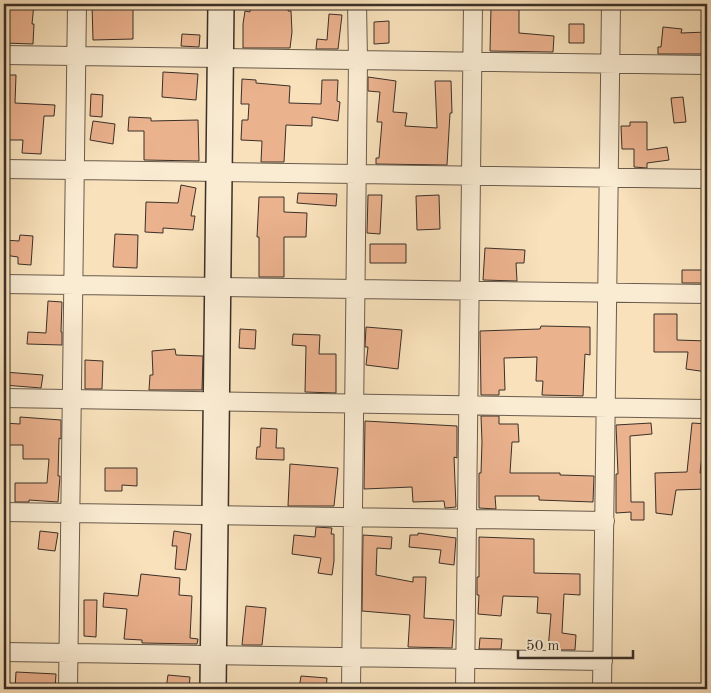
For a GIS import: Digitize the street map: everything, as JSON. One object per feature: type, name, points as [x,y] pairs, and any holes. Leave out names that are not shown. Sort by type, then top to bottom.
[{"type":"main road","points":[[213,689],[221,4]]},
{"type":"street","points":[[68,689],[77,4]]},
{"type":"street","points":[[351,689],[357,4]]},
{"type":"street","points":[[465,689],[473,4]]},
{"type":"street","points":[[602,689],[611,4]]},
{"type":"street","points":[[4,55],[707,65]]},
{"type":"street","points":[[4,169],[707,179]]},
{"type":"street","points":[[4,284],[707,294]]},
{"type":"street","points":[[4,398],[707,408]]},
{"type":"street","points":[[4,512],[604,520]]},
{"type":"street","points":[[4,652],[603,661]]},
{"type":"building","points":[[4,4],[34,4],[33,44],[4,43]]},
{"type":"building","points":[[92,4],[133,4],[133,39],[93,40]]},
{"type":"building","points":[[250,4],[289,4],[288,11],[291,11],[292,32],[290,48],[243,48],[245,11],[250,12]]},
{"type":"building","points":[[491,6],[519,6],[519,33],[554,36],[553,52],[490,51]]},
{"type":"building","points":[[329,14],[342,15],[338,49],[316,49],[317,39],[327,40]]},
{"type":"building","points":[[389,21],[389,43],[374,44],[374,22]]},
{"type":"building","points":[[569,24],[584,24],[584,43],[569,43]]},
{"type":"building","points":[[663,27],[682,29],[681,33],[707,32],[707,54],[658,54],[658,47],[661,47]]},
{"type":"building","points":[[182,34],[200,35],[199,47],[181,46]]},
{"type":"building","points":[[163,72],[198,74],[196,100],[162,97]]},
{"type":"building","points":[[4,75],[16,75],[15,103],[55,105],[54,116],[44,116],[41,154],[22,153],[23,140],[4,140]]},
{"type":"building","points":[[368,77],[396,81],[393,112],[407,113],[405,126],[437,128],[435,81],[451,81],[452,113],[450,113],[447,165],[376,164],[376,158],[379,158],[382,122],[377,122],[380,92],[368,91]]},
{"type":"building","points":[[242,79],[256,80],[256,83],[290,86],[289,103],[321,104],[322,80],[338,80],[337,101],[340,102],[338,121],[312,117],[312,126],[286,125],[284,162],[261,162],[262,141],[241,140],[242,120],[248,120],[249,104],[241,104]]},
{"type":"building","points":[[91,94],[103,95],[102,117],[90,116]]},
{"type":"building","points":[[683,97],[686,122],[674,123],[671,98]]},
{"type":"building","points":[[129,117],[151,118],[151,121],[198,120],[199,161],[144,160],[144,131],[128,131]]},
{"type":"building","points":[[93,121],[115,124],[113,144],[90,140]]},
{"type":"building","points":[[630,122],[647,122],[647,150],[667,147],[669,160],[647,163],[647,168],[634,167],[634,149],[622,149],[621,126],[630,126]]},
{"type":"building","points":[[181,185],[196,188],[191,216],[195,216],[193,230],[163,228],[163,233],[145,232],[146,202],[178,203]]},
{"type":"building","points":[[298,193],[337,194],[336,206],[297,203]]},
{"type":"building","points":[[368,195],[382,195],[380,234],[367,233]]},
{"type":"building","points":[[439,195],[440,229],[417,230],[416,196]]},
{"type":"building","points":[[259,197],[284,197],[284,212],[307,213],[306,237],[284,237],[284,277],[259,277],[259,237],[257,237]]},
{"type":"building","points":[[115,234],[138,235],[137,268],[113,267]]},
{"type":"building","points":[[20,235],[33,236],[31,265],[18,264],[18,257],[4,255],[4,240],[19,241]]},
{"type":"building","points":[[370,244],[406,244],[406,263],[370,263]]},
{"type":"building","points":[[485,248],[525,250],[524,263],[516,263],[517,281],[483,280]]},
{"type":"building","points":[[682,270],[704,270],[704,283],[682,283]]},
{"type":"building","points":[[48,301],[62,302],[62,345],[27,344],[28,332],[46,333]]},
{"type":"building","points":[[654,314],[677,314],[677,340],[707,341],[707,372],[686,369],[688,352],[654,352]]},
{"type":"building","points":[[541,326],[590,327],[590,355],[585,354],[583,396],[542,395],[543,381],[536,381],[537,357],[504,358],[505,390],[499,390],[499,395],[481,395],[480,331],[540,329]]},
{"type":"building","points":[[366,327],[402,330],[398,369],[366,365],[368,347],[365,347]]},
{"type":"building","points":[[240,329],[256,330],[255,349],[239,348]]},
{"type":"building","points":[[293,334],[320,335],[319,354],[336,354],[336,393],[305,392],[306,346],[292,345]]},
{"type":"building","points":[[175,349],[176,355],[203,356],[202,390],[149,390],[150,375],[153,375],[152,351]]},
{"type":"building","points":[[85,360],[103,361],[102,389],[85,389]]},
{"type":"building","points":[[4,372],[43,375],[41,388],[4,385]]},
{"type":"building","points":[[481,416],[499,416],[499,424],[518,424],[519,442],[512,442],[510,473],[560,473],[560,475],[594,476],[593,502],[539,500],[539,496],[495,496],[496,509],[479,508],[479,473],[481,473],[482,442]]},
{"type":"building","points":[[20,417],[61,420],[58,502],[29,500],[29,502],[15,502],[15,483],[47,483],[49,459],[23,459],[23,445],[4,445],[4,423],[20,424]]},
{"type":"building","points":[[365,421],[457,426],[457,458],[454,457],[456,507],[445,508],[444,501],[413,502],[412,487],[364,489]]},
{"type":"building","points":[[651,423],[652,434],[630,436],[631,502],[644,502],[644,520],[631,520],[631,512],[616,513],[616,474],[618,474],[616,425]]},
{"type":"building","points":[[692,423],[707,424],[707,439],[704,439],[700,473],[707,473],[707,489],[676,490],[672,515],[656,513],[655,473],[687,472]]},
{"type":"building","points":[[261,428],[277,429],[276,448],[284,448],[284,460],[256,459],[257,447],[260,447]]},
{"type":"building","points":[[290,464],[338,468],[334,506],[288,506]]},
{"type":"building","points":[[105,468],[137,468],[137,486],[122,485],[122,491],[105,491]]},
{"type":"building","points":[[316,527],[332,528],[331,534],[334,534],[332,575],[318,573],[321,558],[292,554],[294,535],[315,537]]},
{"type":"building","points":[[40,531],[58,533],[55,551],[38,549]]},
{"type":"building","points":[[174,531],[191,534],[186,570],[175,569],[177,546],[172,546]]},
{"type":"building","points":[[418,533],[456,538],[454,565],[439,563],[441,550],[409,547],[410,535],[418,535]]},
{"type":"building","points":[[363,535],[392,537],[391,549],[377,548],[376,575],[413,582],[413,577],[426,577],[424,618],[454,620],[452,648],[408,647],[410,615],[362,611]]},
{"type":"building","points":[[479,537],[534,539],[534,573],[580,574],[580,595],[564,594],[562,633],[576,635],[575,650],[548,650],[551,614],[537,613],[538,597],[503,596],[501,616],[478,614]]},
{"type":"building","points":[[141,574],[180,578],[179,595],[192,596],[190,638],[198,639],[197,644],[142,643],[142,640],[124,639],[127,609],[103,607],[104,593],[138,596]]},
{"type":"building","points":[[84,600],[97,600],[96,637],[84,636]]},
{"type":"building","points":[[246,606],[266,608],[262,645],[242,645]]},
{"type":"building","points":[[480,638],[502,639],[501,649],[479,649]]},
{"type":"building","points":[[16,672],[56,674],[55,689],[15,689]]},
{"type":"building","points":[[168,675],[190,677],[189,689],[166,689]]},
{"type":"building","points":[[301,676],[327,678],[326,689],[299,689]]}]
